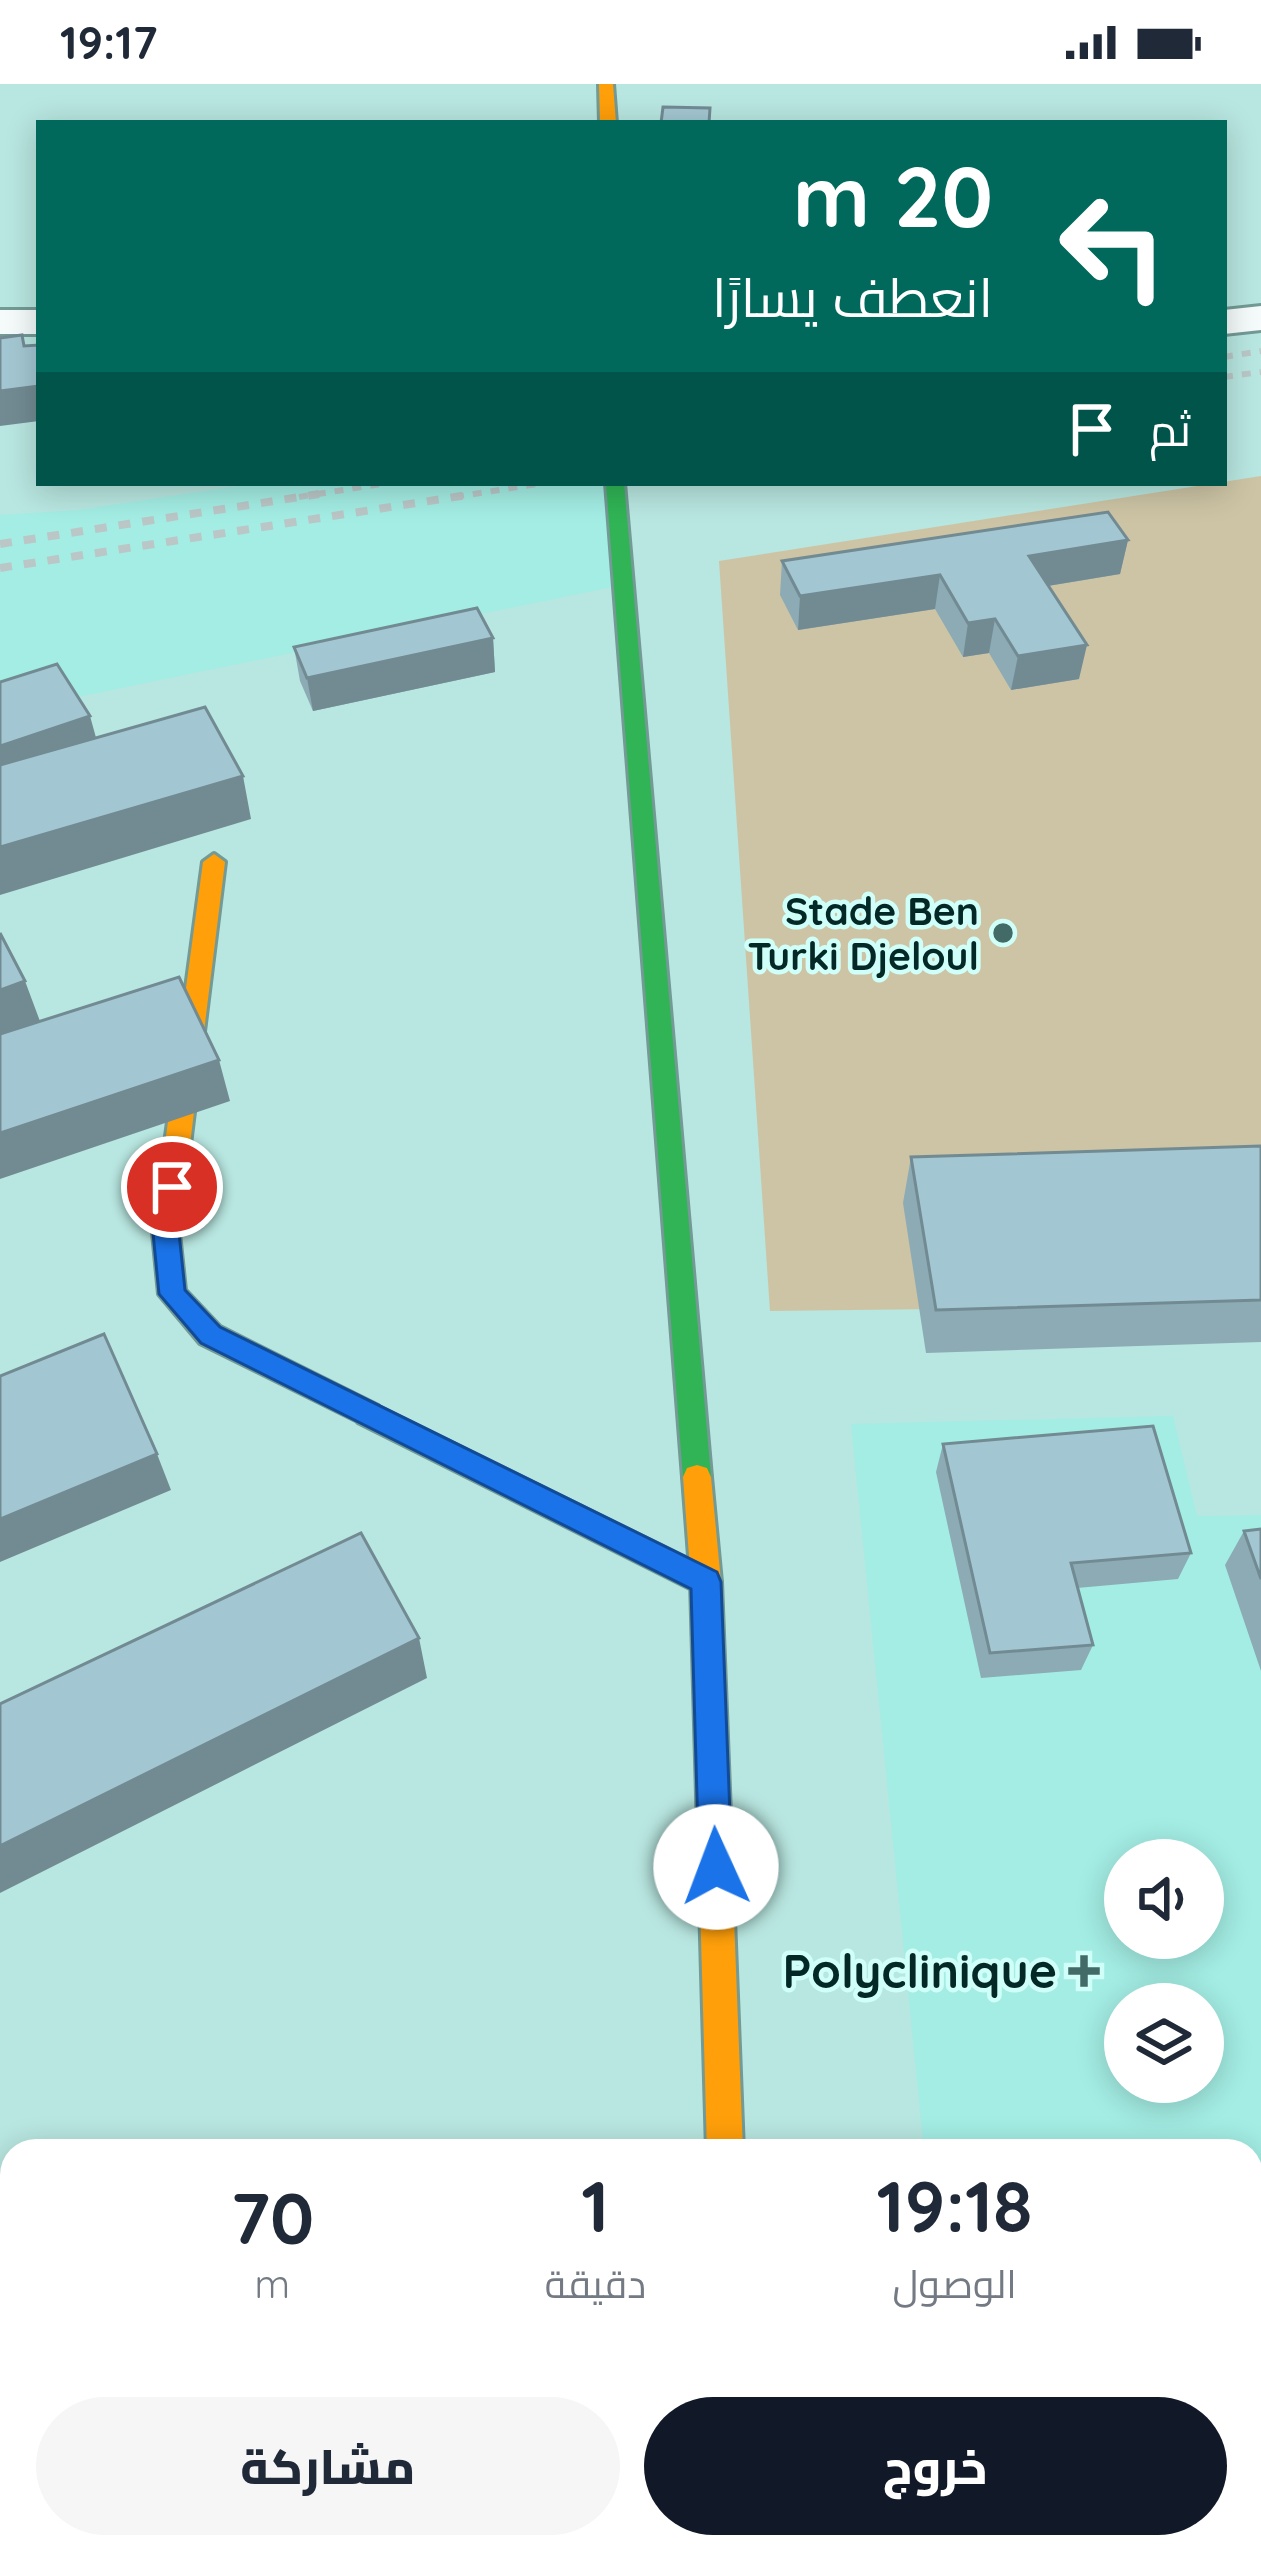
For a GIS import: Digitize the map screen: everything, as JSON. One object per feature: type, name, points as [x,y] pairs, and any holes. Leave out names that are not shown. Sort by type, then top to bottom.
[{"type":"main road","points":[[606,84],[608,120]]},
{"type":"main road","points":[[615,486],[706,1582],[725,2139]]},
{"type":"main road","points":[[214,862],[166,1233],[172,1294],[210,1335],[706,1582]]},
{"type":"street","points":[[1227,322],[1261,317]]},
{"type":"street","points":[[0,322],[36,322]]},
{"type":"shaded area","name":"Stade Ben Turki Djeloul","points":[[1261,476],[1261,1305],[770,1311],[719,561],[1197,486],[1227,486],[1227,481]]},
{"type":"shaded area","points":[[238,486],[606,486],[617,586],[0,713],[0,515],[78,510]]},
{"type":"shaded area","name":"Polyclinique","points":[[1173,1416],[1197,1516],[1261,1515],[1261,2139],[923,2139],[851,1424]]},
{"type":"building","points":[[663,107],[710,108],[709,120],[661,120]]},
{"type":"building","points":[[22,335],[24,346],[36,345],[36,386],[0,391],[0,338]]},
{"type":"building","points":[[1108,512],[1128,540],[1029,556],[1087,645],[1018,656],[995,619],[968,623],[940,575],[800,596],[782,561]]},
{"type":"building","points":[[477,608],[493,638],[307,678],[294,647]]},
{"type":"building","points":[[57,664],[90,716],[0,746],[0,682]]},
{"type":"building","points":[[205,707],[243,776],[0,847],[0,765]]},
{"type":"building","points":[[0,933],[25,981],[0,990]]},
{"type":"building","points":[[179,977],[219,1060],[0,1133],[0,1034]]},
{"type":"building","points":[[1261,1146],[1261,1300],[936,1310],[911,1157]]},
{"type":"building","points":[[104,1334],[157,1454],[0,1519],[0,1376]]},
{"type":"building","points":[[1153,1426],[1191,1553],[1071,1563],[1093,1645],[990,1653],[943,1444]]},
{"type":"building","points":[[1261,1529],[1261,1579],[1244,1531]]},
{"type":"building","points":[[361,1533],[419,1638],[0,1846],[0,1704]]},
{"type":"railway","points":[[1227,357],[1261,351]]},
{"type":"railway","points":[[1227,377],[1261,372]]},
{"type":"railway","points":[[299,497],[368,486]]},
{"type":"railway","points":[[466,495],[524,486]]},
{"type":"railway","points":[[0,544],[319,494]]},
{"type":"railway","points":[[466,495],[474,494]]},
{"type":"railway","points":[[0,568],[466,495]]},
{"type":"railway","points":[[455,497],[466,495]]},
{"type":"traffic: fast","points":[[615,486],[697,1477]]},
{"type":"traffic: fast","points":[[368,1414],[706,1582]]},
{"type":"traffic: slow","points":[[606,84],[608,120]]},
{"type":"traffic: slow","points":[[214,862],[166,1233],[172,1294],[210,1335],[368,1414]]},
{"type":"traffic: slow","points":[[697,1477],[706,1582],[725,2139]]},
{"type":"place","name":"Stade Ben Turki Djeloul","points":[[1003,933]]},
{"type":"place","name":"Polyclinique","points":[[1084,1971]]},
{"type":"route","points":[[172,1187],[166,1233],[172,1294],[210,1335],[706,1582],[716,1867]]}]
